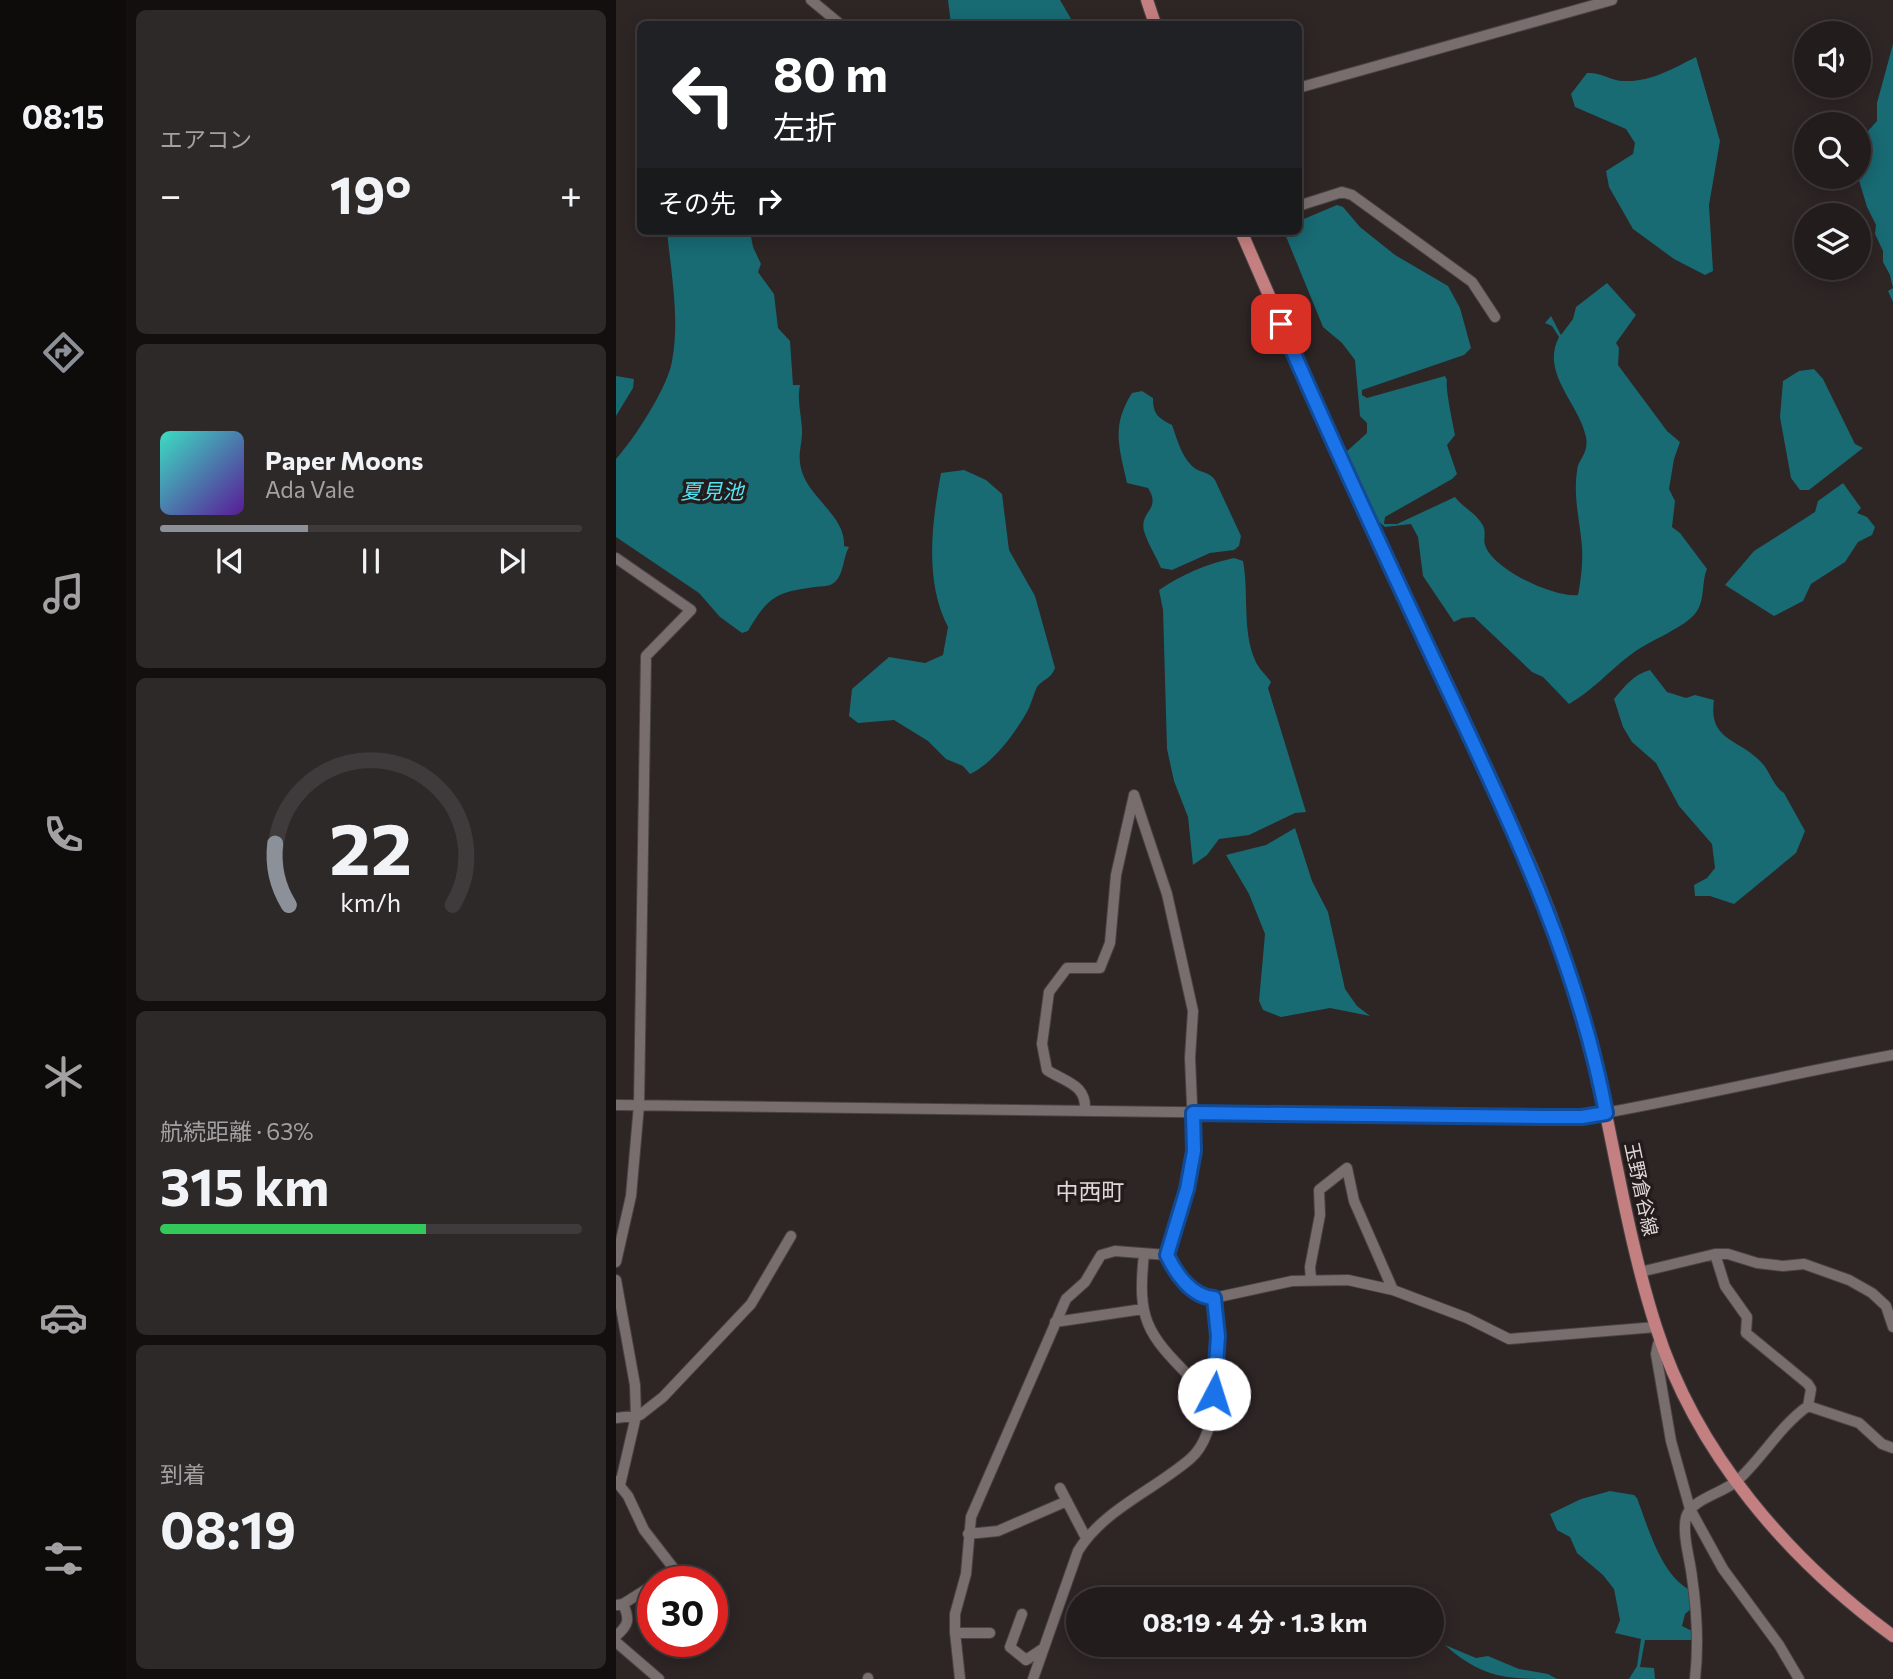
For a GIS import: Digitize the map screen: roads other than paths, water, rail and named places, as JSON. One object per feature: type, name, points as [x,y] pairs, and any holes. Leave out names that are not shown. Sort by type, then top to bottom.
[{"type":"main road","points":[[1147,0],[1154,21]]},
{"type":"main road","name":"玉野倉谷線","points":[[1243,235],[1342,462],[1536,879],[1580,1004],[1640,1272],[1656,1327],[1693,1412],[1737,1481],[1778,1535],[1855,1607],[1893,1636]]},
{"type":"street","points":[[811,0],[836,21]]},
{"type":"street","points":[[1302,87],[1612,0]]},
{"type":"street","points":[[1302,205],[1342,192],[1352,195],[1472,282],[1495,317]]},
{"type":"street","points":[[616,558],[691,610],[646,656],[639,1105],[633,1184],[616,1262]]},
{"type":"street","points":[[1085,1111],[1086,1099],[1079,1088],[1047,1070],[1042,1055],[1049,992],[1067,968],[1100,968],[1110,943],[1116,875],[1134,795],[1167,894],[1191,995],[1194,1151],[1187,1189],[1167,1255]]},
{"type":"street","points":[[616,1105],[1582,1117],[1711,1095],[1786,1076],[1893,1055]]},
{"type":"street","points":[[1311,1279],[1310,1267],[1321,1215],[1320,1190],[1348,1168],[1354,1201],[1393,1290]]},
{"type":"street","points":[[616,1418],[636,1416],[663,1396],[751,1304],[791,1236]]},
{"type":"street","points":[[960,1679],[955,1633],[956,1614],[966,1574],[971,1517],[1066,1298],[1085,1282],[1101,1255],[1115,1251],[1167,1255]]},
{"type":"street","points":[[1144,1254],[1141,1280],[1143,1309],[1155,1340],[1191,1378],[1218,1375]]},
{"type":"street","points":[[1695,1679],[1699,1648],[1697,1611],[1686,1518],[1690,1509],[1737,1481],[1796,1414],[1808,1406],[1811,1390],[1808,1384],[1745,1333],[1747,1317],[1725,1286],[1715,1254]]},
{"type":"street","points":[[1640,1272],[1715,1254],[1728,1254],[1757,1263],[1783,1266],[1804,1264],[1849,1280],[1881,1301],[1893,1327]]},
{"type":"street","points":[[1167,1255],[1189,1288],[1203,1298],[1311,1279],[1348,1280],[1393,1290],[1467,1318],[1509,1339],[1656,1327]]},
{"type":"street","points":[[616,1280],[635,1385],[636,1416],[618,1483],[643,1530],[673,1566]]},
{"type":"street","points":[[1033,1679],[1078,1551],[1086,1538],[1199,1450],[1204,1441],[1218,1375],[1214,1298]]},
{"type":"street","points":[[1055,1322],[1063,1323],[1143,1309]]},
{"type":"street","points":[[1662,1342],[1658,1344],[1656,1354],[1671,1441],[1690,1509],[1723,1569],[1779,1645],[1799,1679]]},
{"type":"street","points":[[1808,1406],[1859,1423],[1882,1444],[1893,1448]]},
{"type":"street","points":[[1059,1488],[1086,1538]]},
{"type":"street","points":[[968,1534],[998,1531],[1067,1501]]},
{"type":"street","points":[[616,1636],[625,1628],[629,1619],[619,1604],[637,1594]]},
{"type":"street","points":[[1022,1614],[1010,1647],[1026,1661],[1044,1648]]},
{"type":"street","points":[[955,1633],[990,1633]]},
{"type":"street","points":[[616,1642],[659,1679]]},
{"type":"water","points":[[948,0],[1060,0],[1072,21],[951,21]]},
{"type":"water","points":[[1893,44],[1893,288],[1883,262],[1883,251],[1875,234],[1876,225],[1871,215],[1871,203],[1866,203],[1862,189],[1871,189],[1871,128],[1877,121],[1877,103]]},
{"type":"water","points":[[1696,57],[1720,141],[1709,205],[1713,271],[1705,275],[1674,259],[1633,229],[1609,187],[1606,171],[1633,154],[1635,143],[1626,129],[1575,107],[1571,94],[1587,73],[1619,81],[1634,81],[1661,74]]},
{"type":"water","points":[[1337,205],[1343,207],[1360,227],[1395,255],[1448,286],[1460,308],[1471,348],[1464,355],[1362,390],[1362,395],[1367,398],[1445,376],[1447,380],[1455,435],[1447,445],[1457,474],[1385,517],[1384,524],[1397,524],[1455,497],[1482,524],[1485,545],[1500,564],[1541,587],[1568,595],[1578,595],[1582,571],[1576,480],[1587,443],[1582,424],[1557,375],[1554,350],[1559,337],[1552,326],[1545,323],[1551,316],[1561,335],[1573,319],[1576,307],[1607,283],[1636,315],[1616,343],[1619,348],[1618,365],[1667,431],[1680,442],[1669,489],[1675,501],[1672,527],[1680,533],[1707,569],[1702,598],[1694,615],[1636,651],[1569,704],[1543,677],[1532,672],[1474,617],[1454,622],[1423,576],[1418,537],[1411,524],[1385,527],[1377,520],[1346,452],[1367,433],[1367,423],[1360,416],[1355,360],[1342,343],[1323,327],[1285,235],[1302,235],[1302,220]]},
{"type":"water","name":"夏見池","points":[[667,235],[751,235],[761,264],[758,272],[774,294],[778,328],[790,341],[793,385],[800,385],[801,469],[809,485],[835,518],[843,536],[844,546],[849,547],[835,582],[828,586],[791,591],[774,598],[761,610],[748,631],[742,633],[720,617],[699,593],[616,537],[616,459],[649,412],[664,384],[672,361],[675,312]]},
{"type":"water","points":[[1893,288],[1893,302],[1888,291]]},
{"type":"water","points":[[1814,369],[1823,379],[1855,444],[1863,448],[1809,490],[1800,490],[1791,478],[1780,417],[1783,381],[1799,371]]},
{"type":"water","points":[[616,376],[634,379],[633,388],[616,416]]},
{"type":"water","points":[[1142,391],[1153,398],[1157,415],[1172,425],[1188,462],[1215,480],[1241,536],[1239,546],[1234,550],[1210,553],[1172,570],[1161,568],[1147,540],[1143,524],[1152,506],[1152,495],[1148,488],[1127,483],[1120,447],[1119,426],[1125,405],[1132,393]]},
{"type":"water","points":[[964,470],[986,480],[1002,494],[1009,550],[1035,596],[1055,668],[1037,687],[1024,717],[1004,746],[988,762],[970,774],[963,766],[946,759],[928,741],[894,720],[858,723],[849,716],[852,689],[889,657],[925,663],[943,655],[948,627],[940,609],[933,571],[935,511],[941,473]]},
{"type":"water","points":[[1843,483],[1861,508],[1857,513],[1867,517],[1875,527],[1872,535],[1858,542],[1845,562],[1811,584],[1803,601],[1774,616],[1725,585],[1754,551],[1815,512],[1818,501]]},
{"type":"water","points":[[1234,558],[1243,561],[1251,648],[1256,663],[1271,682],[1268,688],[1306,812],[1295,813],[1249,835],[1219,839],[1207,855],[1193,865],[1188,817],[1174,781],[1167,749],[1163,610],[1159,590],[1195,570]]},
{"type":"water","points":[[1650,670],[1667,692],[1686,698],[1695,695],[1714,700],[1713,713],[1720,731],[1764,766],[1784,793],[1805,831],[1796,853],[1734,904],[1710,896],[1695,896],[1694,885],[1707,878],[1715,868],[1712,844],[1679,806],[1656,763],[1632,742],[1623,727],[1614,699],[1634,678]]},
{"type":"water","points":[[1295,828],[1312,881],[1328,912],[1345,989],[1357,1006],[1370,1016],[1330,1008],[1281,1017],[1263,1010],[1259,1001],[1265,934],[1249,894],[1226,855],[1266,845]]},
{"type":"water","points":[[1610,1491],[1634,1495],[1637,1498],[1663,1562],[1680,1583],[1690,1590],[1692,1608],[1685,1614],[1682,1626],[1694,1632],[1694,1640],[1645,1640],[1640,1667],[1654,1668],[1655,1679],[1629,1679],[1637,1666],[1641,1639],[1615,1633],[1620,1620],[1614,1589],[1603,1575],[1577,1553],[1570,1537],[1557,1530],[1550,1514],[1581,1499]]},
{"type":"water","points":[[1445,1645],[1476,1658],[1488,1656],[1519,1669],[1548,1674],[1557,1679],[1496,1675],[1472,1665]]},
{"type":"district","name":"中西町","points":[[1090,1191]]}]
